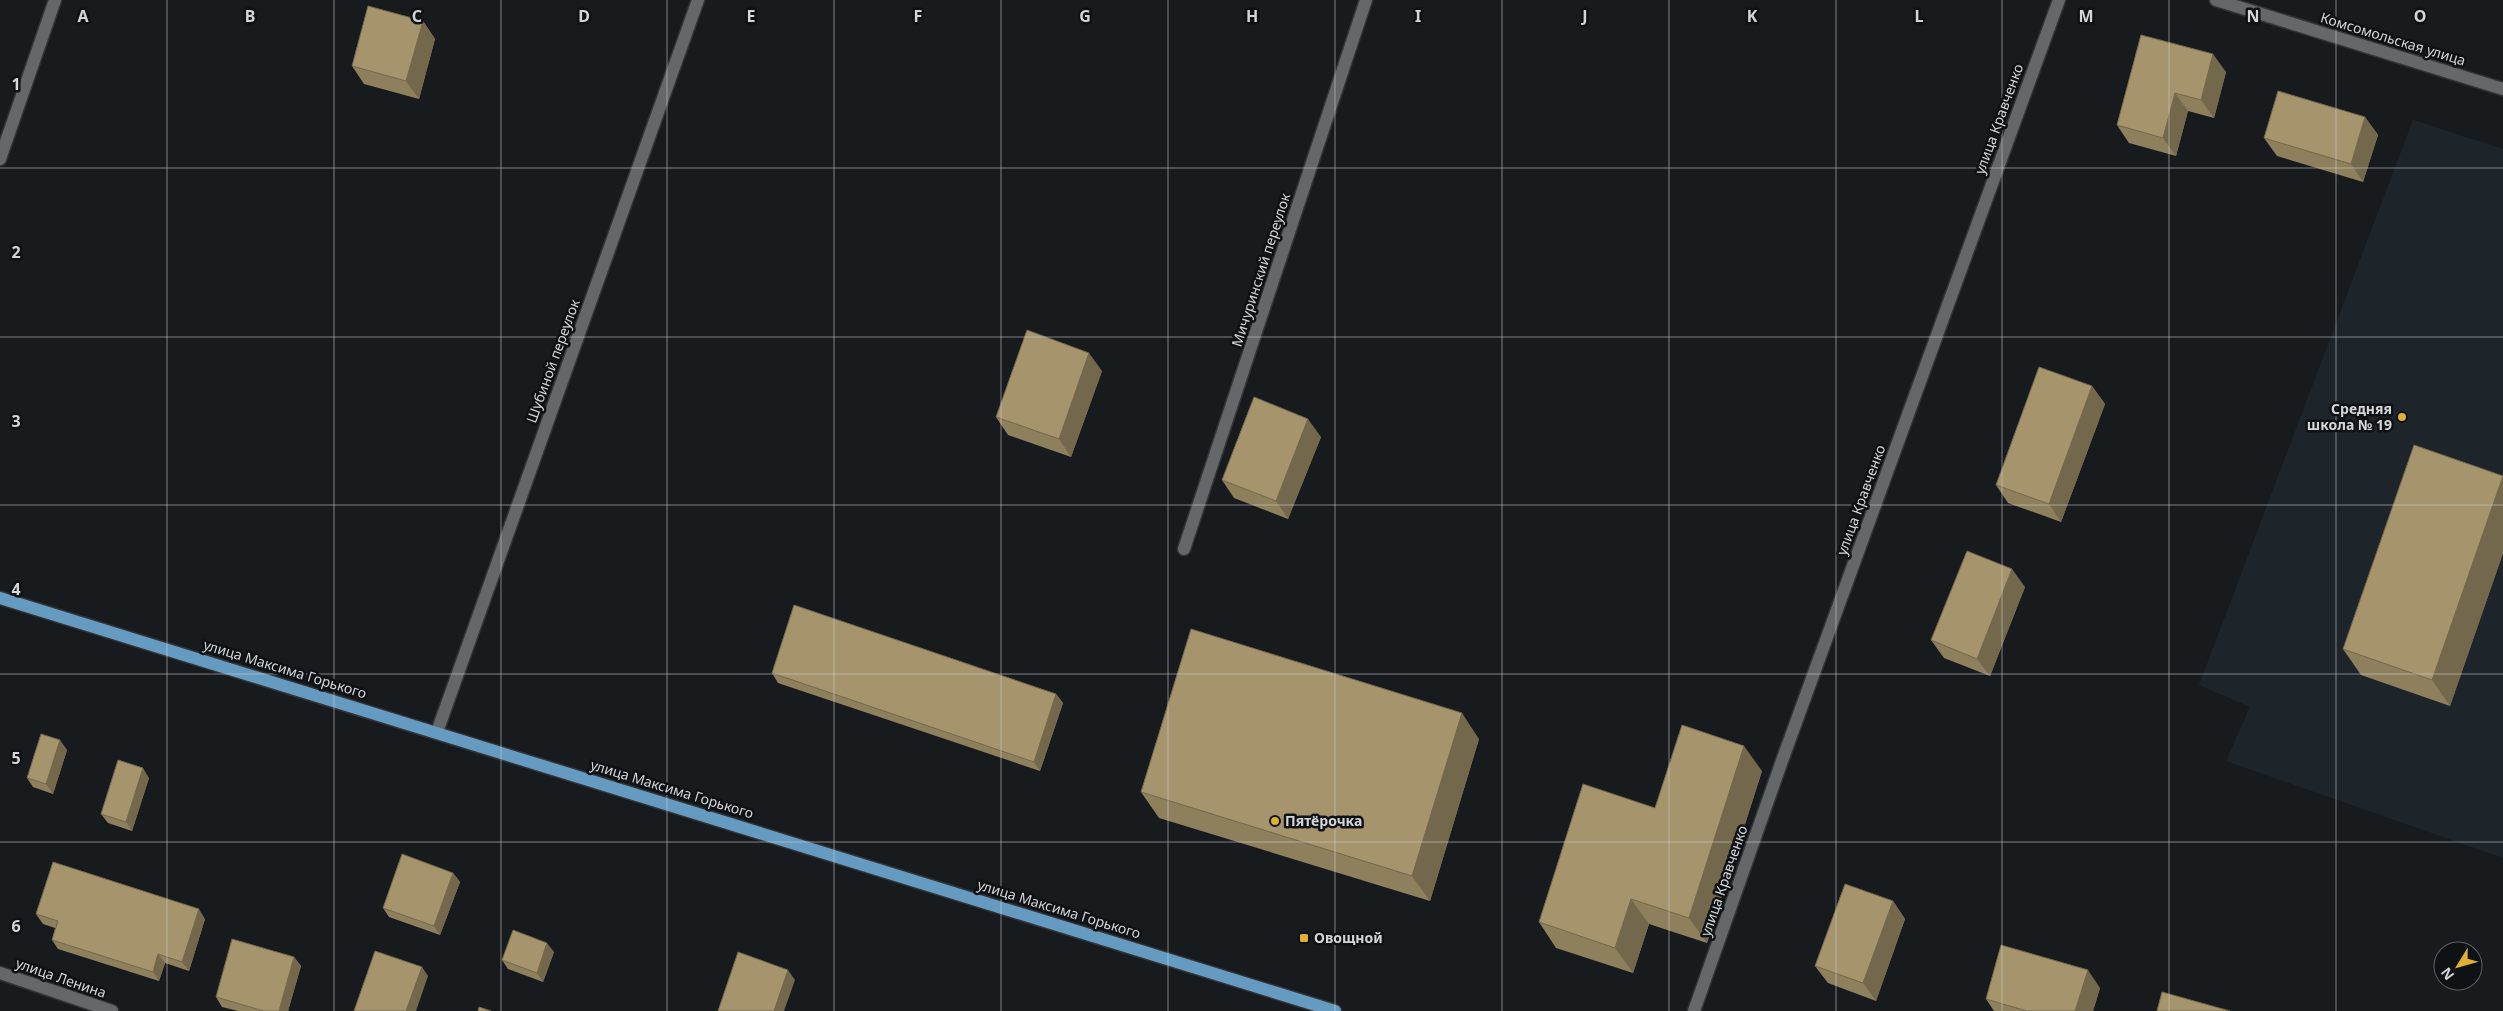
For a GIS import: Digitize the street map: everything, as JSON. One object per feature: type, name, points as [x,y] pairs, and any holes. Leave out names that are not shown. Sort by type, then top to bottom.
[{"type":"main road","name":"улица Максима Горького","points":[[0,598],[1335,1011]]},
{"type":"street","points":[[0,159],[56,0]]},
{"type":"street","name":"Шубиной переулок","points":[[437,732],[698,0]]},
{"type":"street","name":"Мичуринский переулок","points":[[1184,549],[1366,0]]},
{"type":"street","name":"улица Кравченко","points":[[1694,1011],[1783,758],[2059,0]]},
{"type":"street","name":"Комсомольская улица","points":[[2216,0],[2503,89]]},
{"type":"street","name":"улица Ленина","points":[[0,974],[86,1007],[112,1011]]},
{"type":"shaded area","name":"Средняя школа № 19","points":[[2413,120],[2503,149],[2503,858],[2226,761],[2250,707],[2199,685]]},
{"type":"building","points":[[368,6],[423,21],[406,81],[352,66]]},
{"type":"building","points":[[2141,35],[2213,54],[2201,100],[2175,93],[2163,138],[2117,125]]},
{"type":"building","points":[[2278,91],[2365,117],[2351,164],[2264,138]]},
{"type":"building","points":[[1027,330],[1089,353],[1059,439],[996,417]]},
{"type":"building","points":[[2039,367],[2092,386],[2049,504],[1996,485]]},
{"type":"building","points":[[1254,397],[1308,419],[1276,501],[1222,480]]},
{"type":"building","points":[[2414,445],[2503,476],[2432,680],[2343,649]]},
{"type":"building","points":[[1967,551],[2012,569],[1977,659],[1931,640]]},
{"type":"building","points":[[794,605],[1056,694],[1034,762],[772,673]]},
{"type":"building","points":[[1191,629],[1462,713],[1412,876],[1141,792]]},
{"type":"building","points":[[1682,725],[1744,746],[1689,918],[1631,899],[1615,948],[1539,922],[1583,784],[1655,808]]},
{"type":"building","points":[[41,734],[60,740],[46,784],[27,778]]},
{"type":"building","points":[[118,760],[143,768],[126,822],[101,814]]},
{"type":"building","points":[[402,854],[453,873],[434,926],[383,908]]},
{"type":"building","points":[[53,862],[199,909],[182,962],[158,954],[153,972],[52,940],[58,921],[36,914]]},
{"type":"building","points":[[1845,884],[1893,901],[1863,983],[1815,966]]},
{"type":"building","points":[[513,930],[547,943],[537,973],[502,960]]},
{"type":"building","points":[[232,939],[294,957],[279,1011],[264,1011],[216,997]]},
{"type":"building","points":[[2001,945],[2088,970],[2075,1011],[2027,1011],[1986,999]]},
{"type":"building","points":[[375,951],[422,967],[406,1011],[354,1011]]},
{"type":"building","points":[[738,952],[788,970],[774,1011],[718,1011]]},
{"type":"building","points":[[2162,992],[2230,1011],[2157,1011]]},
{"type":"building","points":[[479,1007],[491,1011],[478,1011]]},
{"type":"place","name":"Средняя школа № 19","points":[[2402,417]]},
{"type":"place","name":"Пятёрочка","points":[[1275,821]]},
{"type":"place","name":"Овощной","points":[[1304,938]]}]
